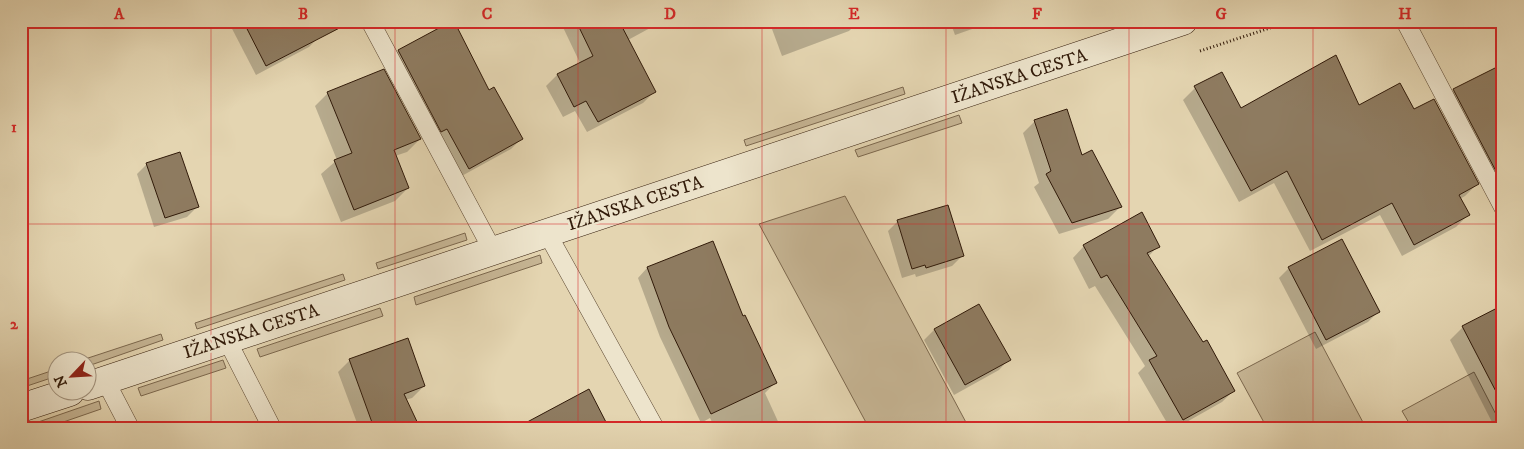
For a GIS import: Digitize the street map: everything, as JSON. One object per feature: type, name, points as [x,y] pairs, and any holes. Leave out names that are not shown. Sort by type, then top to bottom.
[{"type":"main road","name":"IŽANSKA CESTA","points":[[98,382],[1183,21]]},
{"type":"main road","points":[[21,408],[48,399]]},
{"type":"lane","points":[[370,21],[493,251]]},
{"type":"lane","points":[[1405,21],[1503,207]]},
{"type":"lane","points":[[547,233],[655,428]]},
{"type":"lane","points":[[227,340],[272,428]]},
{"type":"lane","points":[[98,386],[130,428]]},
{"type":"shaded area","points":[[903,87],[905,94],[746,146],[744,140]]},
{"type":"shaded area","points":[[959,115],[962,123],[858,157],[855,150]]},
{"type":"shaded area","points":[[845,196],[969,428],[869,428],[759,224]]},
{"type":"shaded area","points":[[465,233],[467,240],[378,269],[376,263]]},
{"type":"shaded area","points":[[540,255],[542,263],[416,305],[414,297]]},
{"type":"shaded area","points":[[343,274],[345,280],[197,329],[195,323]]},
{"type":"shaded area","points":[[380,308],[383,316],[260,357],[257,349]]},
{"type":"shaded area","points":[[1315,332],[1366,428],[1267,428],[1237,373]]},
{"type":"shaded area","points":[[161,334],[163,340],[98,363],[98,355]]},
{"type":"shaded area","points":[[223,360],[226,368],[141,396],[138,388]]},
{"type":"shaded area","points":[[48,372],[48,379],[21,388],[21,381]]},
{"type":"shaded area","points":[[1474,372],[1503,428],[1412,428],[1402,411]]},
{"type":"shaded area","points":[[98,402],[101,409],[46,428],[21,428]]},
{"type":"building","points":[[243,21],[353,21],[266,66]]},
{"type":"building","points":[[454,21],[489,90],[494,87],[523,139],[469,169],[447,129],[441,132],[398,50]]},
{"type":"building","points":[[576,21],[619,21],[656,92],[598,122],[586,101],[574,107],[557,74],[593,56]]},
{"type":"building","points":[[1336,55],[1359,105],[1400,83],[1414,109],[1434,99],[1479,184],[1459,195],[1470,215],[1414,245],[1392,203],[1322,240],[1287,171],[1251,191],[1194,86],[1222,72],[1241,108]]},
{"type":"building","points":[[1503,64],[1503,172],[1498,175],[1453,89]]},
{"type":"building","points":[[384,69],[421,139],[394,150],[409,188],[354,210],[334,160],[352,153],[327,92]]},
{"type":"building","points":[[1067,109],[1082,155],[1092,150],[1122,207],[1072,223],[1046,174],[1051,171],[1034,120]]},
{"type":"building","points":[[180,152],[199,207],[165,218],[146,163]]},
{"type":"building","points":[[948,205],[964,256],[926,268],[925,265],[912,269],[897,220]]},
{"type":"building","points":[[1142,212],[1160,247],[1147,253],[1203,342],[1207,340],[1235,391],[1183,420],[1149,360],[1157,356],[1107,275],[1101,278],[1083,245]]},
{"type":"building","points":[[1342,239],[1380,312],[1326,340],[1288,267]]},
{"type":"building","points":[[713,241],[743,316],[745,315],[777,383],[711,414],[669,327],[647,267]]},
{"type":"building","points":[[979,304],[1011,360],[965,385],[934,329]]},
{"type":"building","points":[[1503,305],[1503,405],[1462,326]]},
{"type":"building","points":[[408,338],[425,386],[404,394],[420,428],[374,428],[349,359]]},
{"type":"building","points":[[589,389],[609,428],[516,428]]}]
